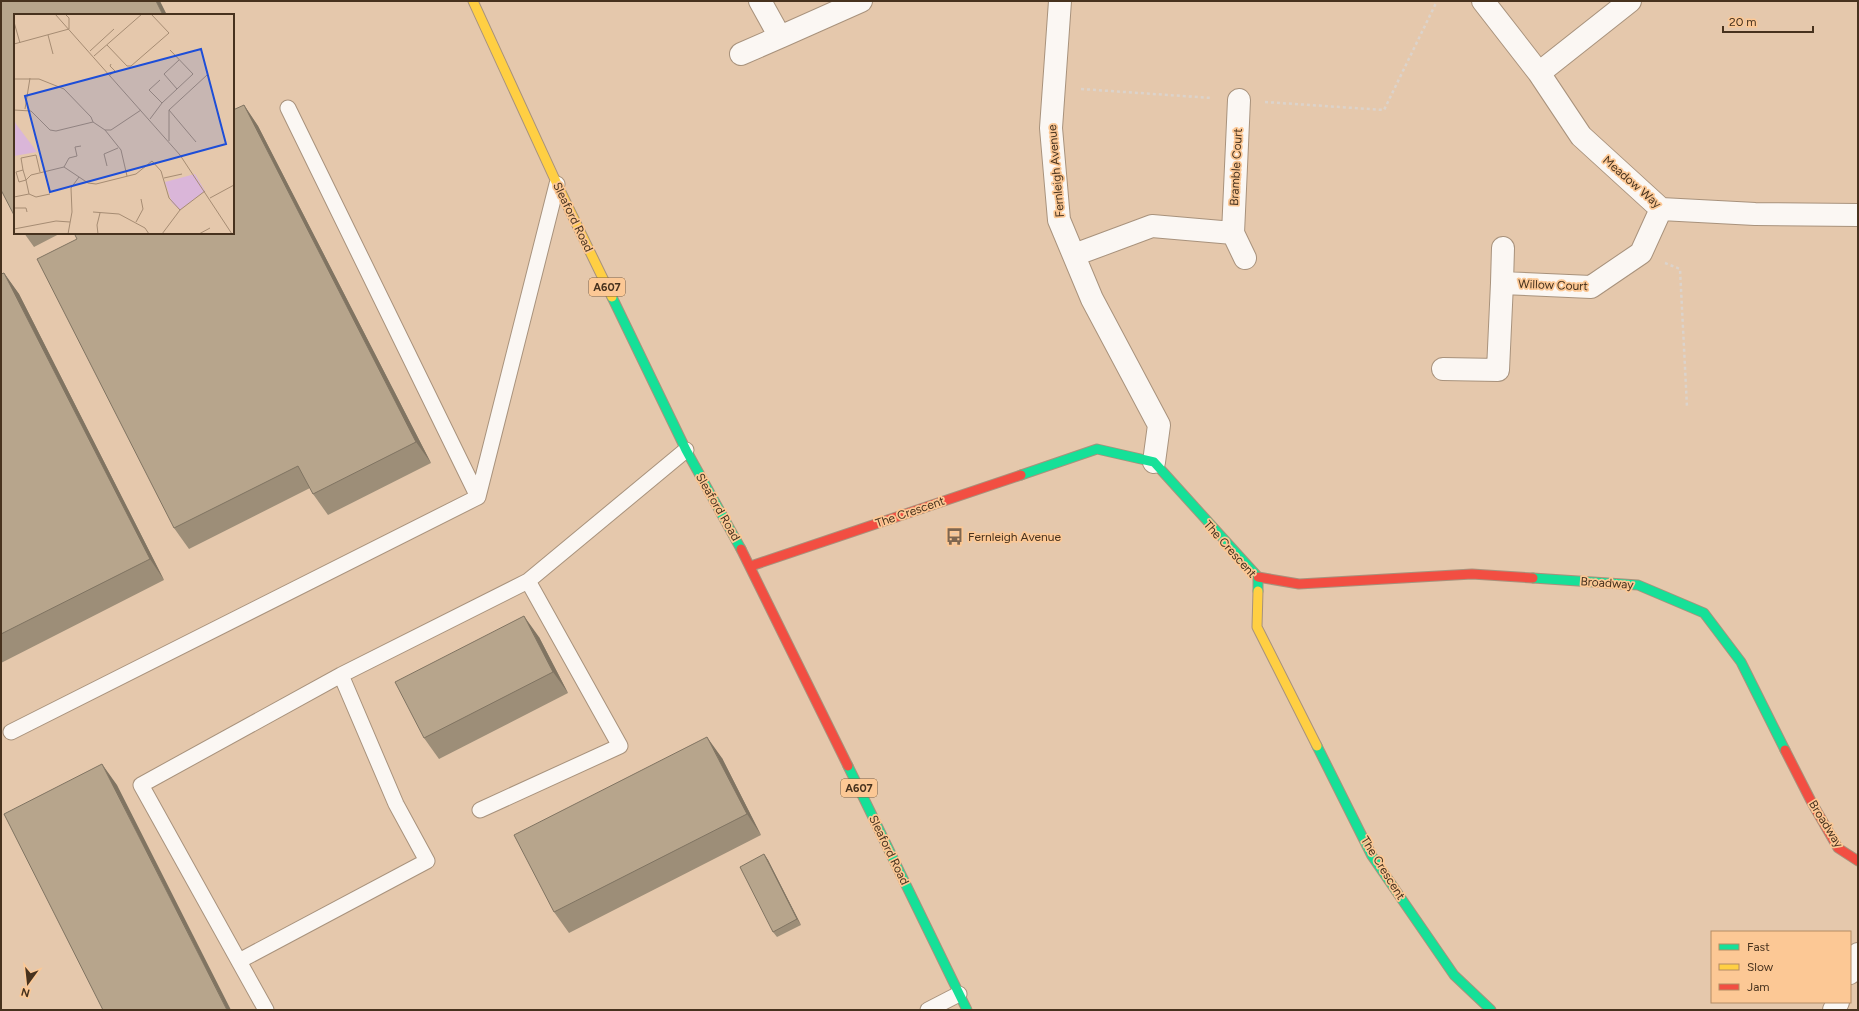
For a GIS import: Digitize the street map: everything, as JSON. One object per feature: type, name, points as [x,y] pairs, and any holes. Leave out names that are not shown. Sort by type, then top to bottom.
[{"type":"street","name":"Sleaford Road","points":[[473,1],[557,184],[686,450],[751,566],[966,1010]]},
{"type":"street","points":[[760,1],[780,37]]},
{"type":"street","points":[[741,54],[861,1]]},
{"type":"street","name":"Fernleigh Avenue","points":[[1060,1],[1051,128],[1059,220],[1092,299],[1158,424],[1154,462]]},
{"type":"street","name":"Meadow Way","points":[[1483,1],[1539,73],[1580,136],[1661,209],[1755,214],[1858,215]]},
{"type":"street","points":[[1539,73],[1630,1]]},
{"type":"street","name":"Bramble Court","points":[[1239,100],[1233,233],[1245,258]]},
{"type":"street","points":[[1641,253],[1661,209]]},
{"type":"street","points":[[1074,255],[1152,226],[1233,233]]},
{"type":"street","name":"Willow Court","points":[[1443,369],[1498,370],[1504,248]]},
{"type":"street","name":"Willow Court","points":[[1502,283],[1591,287],[1641,253]]},
{"type":"street","name":"The Crescent","points":[[751,566],[1097,449],[1154,462],[1210,526],[1258,577],[1258,627],[1372,856],[1454,975],[1491,1010]]},
{"type":"street","name":"Broadway","points":[[1258,577],[1299,584],[1472,574],[1638,585],[1704,613],[1741,662],[1811,801],[1838,848],[1858,862]]},
{"type":"street","points":[[1851,971],[1858,954]]},
{"type":"lane","points":[[288,108],[478,497]]},
{"type":"lane","points":[[11,732],[478,497],[557,184]]},
{"type":"lane","points":[[266,1010],[141,785],[341,675],[528,580],[686,450]]},
{"type":"lane","points":[[480,810],[620,746],[528,580]]},
{"type":"lane","points":[[239,961],[427,861],[396,804],[341,675]]},
{"type":"lane","points":[[928,1010],[959,994]]},
{"type":"path","points":[[1054,87],[1384,110],[1437,1]]},
{"type":"path","points":[[1641,253],[1680,269],[1687,407]]},
{"type":"building","points":[[1,1],[156,1],[162,14],[14,14],[14,215],[1,190]]},
{"type":"building","points":[[244,105],[416,442],[313,494],[298,466],[174,528],[37,259],[77,239],[74,234],[234,234],[234,110]]},
{"type":"building","points":[[4,273],[150,559],[1,634],[1,274]]},
{"type":"building","points":[[524,616],[553,672],[424,738],[395,682]]},
{"type":"building","points":[[707,737],[747,814],[554,912],[514,835]]},
{"type":"building","points":[[102,764],[227,1010],[103,1010],[4,814]]},
{"type":"building","points":[[764,854],[797,919],[773,932],[740,867]]},
{"type":"traffic: fast","points":[[612,297],[686,450],[741,549]]},
{"type":"traffic: fast","points":[[1021,475],[1097,449],[1154,462],[1258,577],[1258,591]]},
{"type":"traffic: fast","points":[[1533,578],[1638,585],[1704,613],[1741,662],[1785,750]]},
{"type":"traffic: fast","points":[[1317,746],[1372,856],[1454,975],[1491,1010]]},
{"type":"traffic: fast","points":[[848,766],[967,1010]]},
{"type":"traffic: slow","points":[[473,1],[557,184],[612,297]]},
{"type":"traffic: slow","points":[[1258,591],[1257,627],[1317,746]]},
{"type":"traffic: jam","points":[[751,566],[1021,475]]},
{"type":"traffic: jam","points":[[741,549],[848,766]]},
{"type":"traffic: jam","points":[[1258,577],[1299,584],[1472,574],[1533,578]]},
{"type":"traffic: jam","points":[[1785,750],[1811,801],[1838,848],[1858,861]]},
{"type":"place","name":"Fernleigh Avenue","points":[[955,537]]}]
